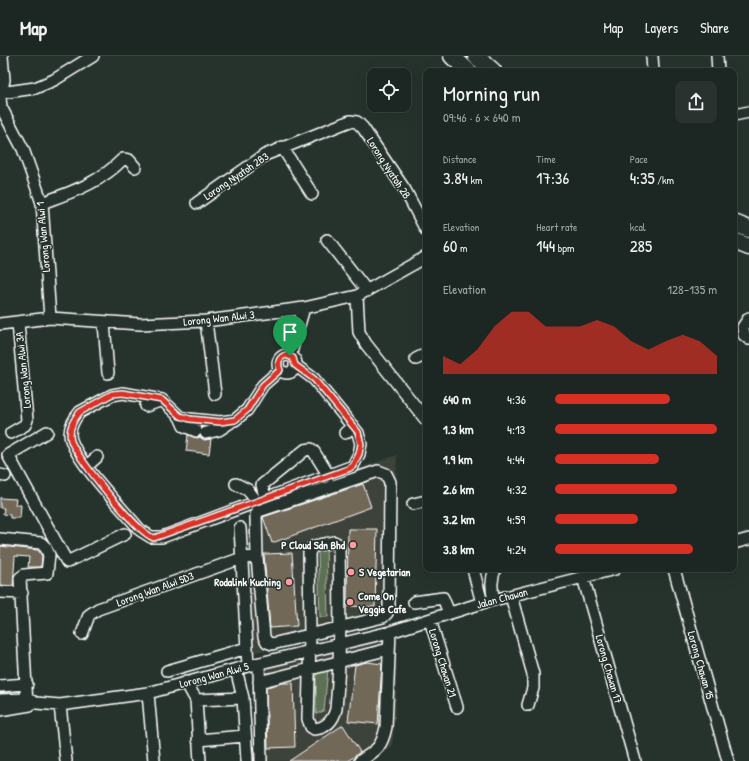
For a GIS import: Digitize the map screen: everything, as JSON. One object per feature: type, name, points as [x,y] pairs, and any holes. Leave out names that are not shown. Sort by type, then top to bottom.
[{"type":"highway","points":[[452,56],[465,68]]},
{"type":"highway","points":[[476,56],[489,68]]},
{"type":"highway","points":[[737,224],[749,229]]},
{"type":"highway","points":[[737,242],[749,247]]},
{"type":"street","name":"Lorong Wan Alwi 1","points":[[2,56],[4,80],[0,102],[23,149],[42,204],[50,318]]},
{"type":"street","points":[[1,93],[35,88],[54,80],[93,56]]},
{"type":"street","points":[[652,56],[653,68]]},
{"type":"street","points":[[716,56],[718,68]]},
{"type":"street","points":[[737,114],[749,112]]},
{"type":"street","name":"Lorong Nyatoh 2B","points":[[342,123],[350,121],[357,122],[363,128],[404,190],[423,225]]},
{"type":"street","name":"Lorong Nyatoh 2B3","points":[[198,203],[265,155],[342,123]]},
{"type":"street","points":[[282,147],[312,194]]},
{"type":"street","points":[[42,204],[99,179],[123,159],[129,160],[135,167]]},
{"type":"street","points":[[327,240],[362,294],[359,332],[366,344],[423,416]]},
{"type":"street","name":"Lorong Wan Alwi 3","points":[[0,324],[50,318],[78,319],[104,323],[140,324],[206,320],[304,308],[362,294],[423,259]]},
{"type":"street","points":[[293,360],[310,376],[316,388],[349,430],[361,438],[356,462],[348,469],[330,476],[268,497],[158,538],[148,536],[140,522],[87,466],[79,456],[70,436],[71,426],[80,412],[116,393],[131,394],[162,400],[180,416],[184,426],[201,432],[219,430],[247,410],[263,385],[280,370],[283,372],[291,372],[293,360],[304,308]]},
{"type":"street","points":[[749,318],[743,327],[744,335],[749,339]]},
{"type":"street","points":[[206,320],[215,394]]},
{"type":"street","name":"Lorong Wan Alwi 3A","points":[[11,433],[25,425],[27,420],[18,322]]},
{"type":"street","points":[[104,323],[108,373]]},
{"type":"street","points":[[146,406],[162,400]]},
{"type":"street","points":[[180,416],[212,422],[235,420]]},
{"type":"street","points":[[47,432],[4,455],[68,562],[125,534]]},
{"type":"street","points":[[268,497],[264,494],[262,485],[305,450],[311,449],[314,452],[330,476]]},
{"type":"street","points":[[87,466],[97,457]]},
{"type":"street","points":[[378,471],[386,474],[390,482],[389,611],[383,617],[272,644],[265,640],[256,558],[255,521],[259,511],[378,471]]},
{"type":"street","points":[[236,484],[248,490],[257,502]]},
{"type":"street","points":[[413,504],[423,502]]},
{"type":"street","points":[[240,528],[248,666]]},
{"type":"street","points":[[41,544],[53,537]]},
{"type":"street","points":[[0,539],[41,544],[46,548],[49,555],[48,572],[45,574],[22,576],[20,578],[27,684],[30,703]]},
{"type":"street","points":[[737,542],[749,539]]},
{"type":"street","points":[[334,542],[338,544],[339,549],[341,627],[340,661],[334,717],[330,722],[318,729],[311,727],[308,719],[310,635],[309,553],[314,546],[334,542]]},
{"type":"street","name":"Lorong Wan Alwi 5D3","points":[[82,634],[89,615],[93,612],[242,558],[256,558]]},
{"type":"street","points":[[475,572],[482,603]]},
{"type":"street","points":[[494,572],[492,579],[494,600]]},
{"type":"street","name":"Jalan Chawan","points":[[390,632],[482,603],[603,572]]},
{"type":"street","name":"Lorong Chawan 15","points":[[675,572],[728,761]]},
{"type":"street","name":"Lorong Chawan 17","points":[[583,577],[635,761]]},
{"type":"street","points":[[0,592],[22,593]]},
{"type":"street","points":[[511,596],[533,674],[533,688],[528,705]]},
{"type":"street","points":[[414,602],[442,598],[449,613]]},
{"type":"street","name":"Lorong Chawan 21","points":[[430,620],[457,707]]},
{"type":"street","points":[[360,761],[377,750],[383,739],[386,727],[390,632]]},
{"type":"street","name":"Lorong Wan Alwi 5","points":[[0,700],[60,705],[148,693],[259,663],[390,632]]},
{"type":"street","points":[[167,671],[247,648]]},
{"type":"street","points":[[259,682],[389,649]]},
{"type":"street","points":[[259,663],[261,761]]},
{"type":"street","points":[[236,669],[243,698],[247,761]]},
{"type":"street","points":[[186,682],[196,700],[200,761]]},
{"type":"street","points":[[0,686],[27,684]]},
{"type":"street","points":[[148,693],[154,761]]},
{"type":"street","points":[[196,700],[243,698]]},
{"type":"street","name":"Lorong Wan Alwi 5","points":[[0,710],[30,703]]},
{"type":"street","points":[[60,705],[66,761]]},
{"type":"street","points":[[198,740],[245,736]]},
{"type":"shaded area","points":[[397,455],[392,618],[253,653],[248,508]]},
{"type":"shaded area","points":[[397,633],[396,706],[392,746],[369,761],[256,761],[251,669]]},
{"type":"green space","points":[[326,547],[328,617],[320,617],[318,550]]},
{"type":"green space","points":[[328,668],[324,711],[316,714],[316,672]]},
{"type":"building","points":[[188,435],[197,438],[200,437],[204,440],[211,439],[209,454],[186,451]]},
{"type":"building","points":[[363,484],[371,507],[272,543],[263,517]]},
{"type":"building","points":[[0,498],[16,499],[15,505],[21,505],[20,518],[10,518],[10,515],[3,514],[4,508],[0,508]]},
{"type":"building","points":[[348,529],[377,529],[375,607],[347,606]]},
{"type":"building","points":[[0,546],[38,550],[42,556],[41,567],[28,567],[29,557],[15,556],[13,586],[0,585]]},
{"type":"building","points":[[292,553],[297,626],[270,628],[264,554]]},
{"type":"building","points":[[367,662],[382,664],[378,724],[348,721],[355,665]]},
{"type":"building","points":[[282,683],[293,683],[295,747],[268,748],[266,687]]},
{"type":"building","points":[[343,725],[360,752],[348,761],[289,761]]},
{"type":"place","name":"P Cloud Sdn Bhd","points":[[353,545]]},
{"type":"place","name":"S Vegetarian","points":[[351,572]]},
{"type":"place","name":"Rodalink Kuching","points":[[289,582]]},
{"type":"place","name":"Come On Veggie Cafe","points":[[350,602]]},
{"type":"route","points":[[286,355],[290,356],[295,361],[295,365],[314,379],[358,432],[361,438],[359,454],[356,462],[348,469],[158,538],[154,538],[148,536],[140,530],[79,456],[71,441],[70,431],[76,416],[80,412],[116,393],[154,397],[162,400],[180,416],[190,419],[212,422],[227,422],[235,420],[247,410],[263,385],[280,370],[278,366],[280,358],[286,355]]}]
